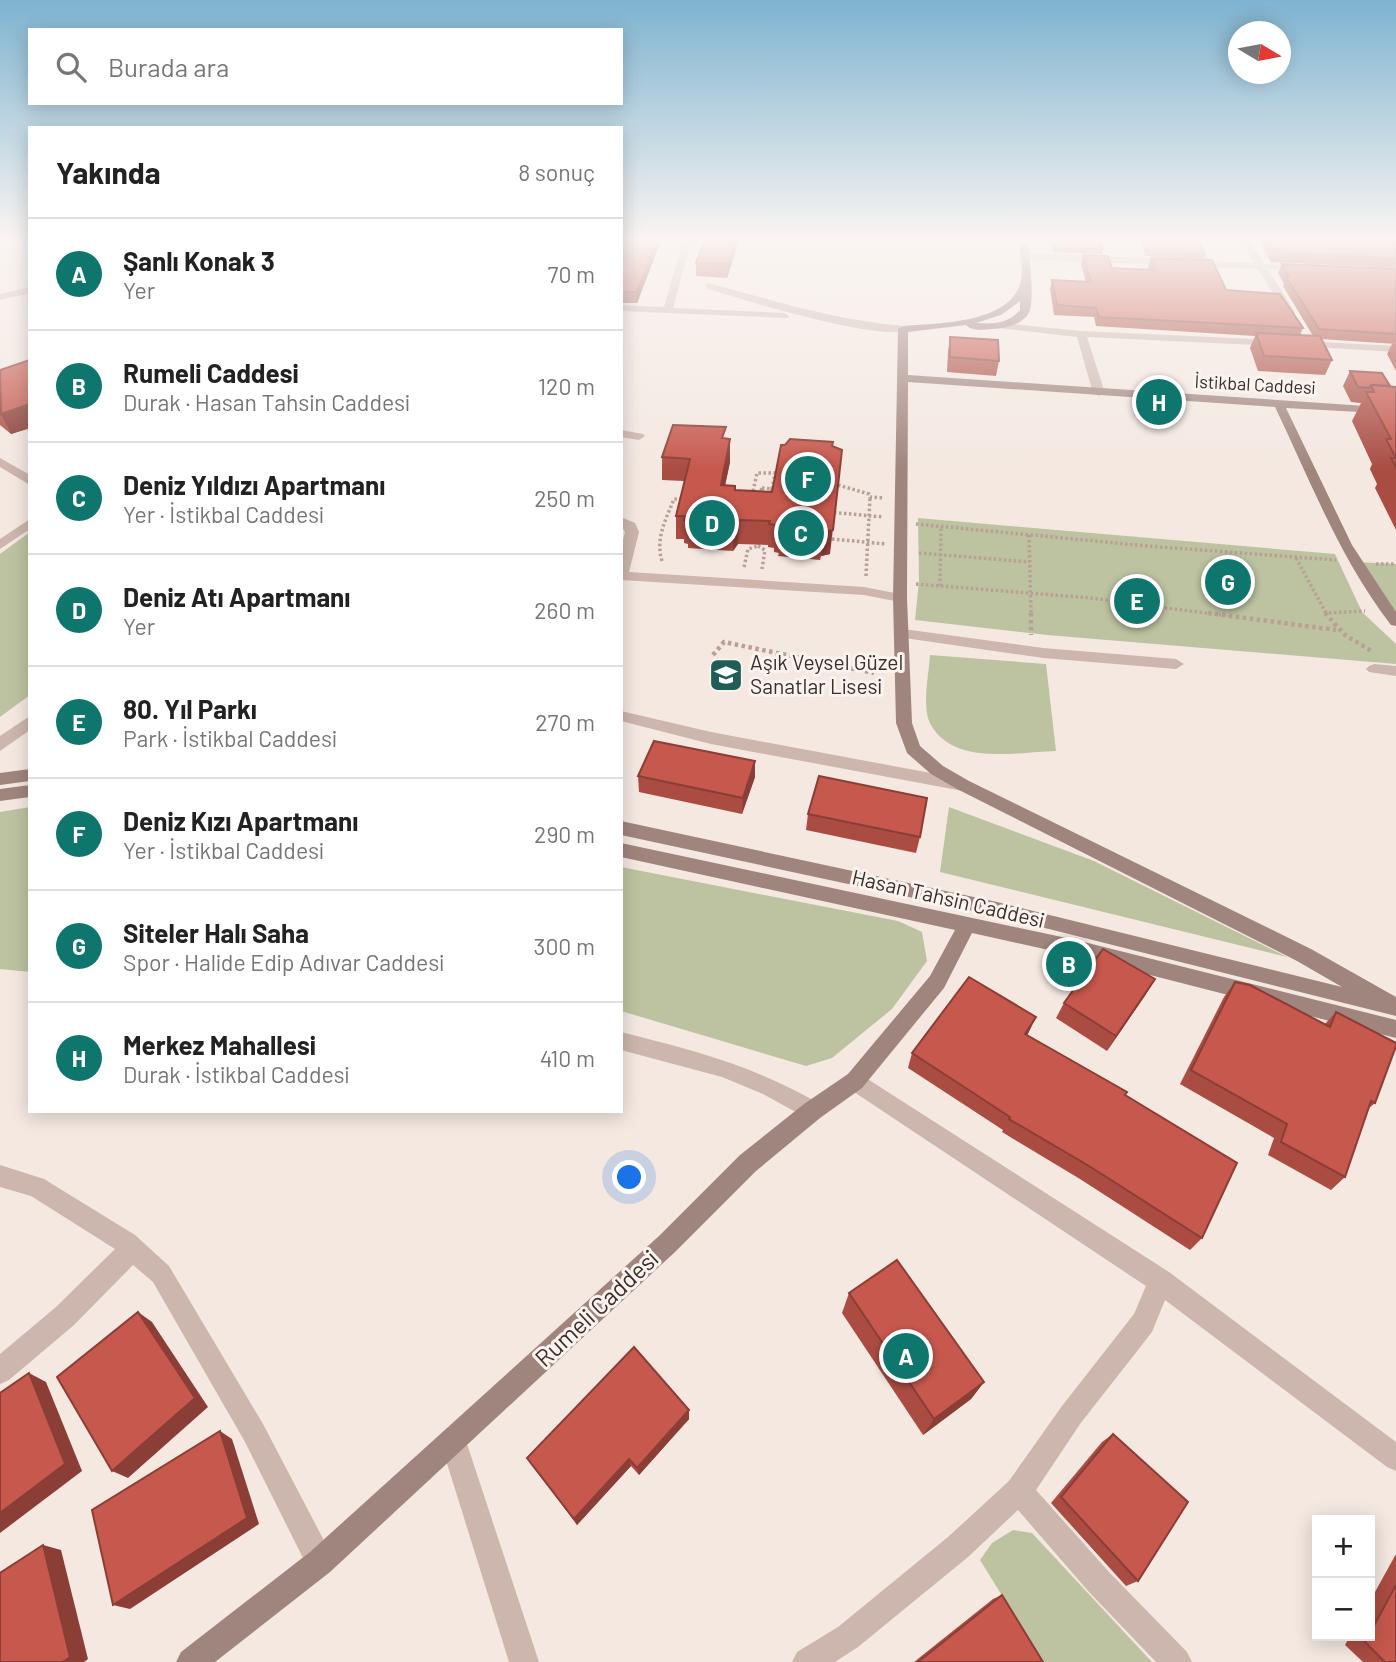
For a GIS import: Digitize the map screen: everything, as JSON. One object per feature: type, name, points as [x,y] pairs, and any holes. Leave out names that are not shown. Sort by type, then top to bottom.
[{"type":"street","points":[[775,316],[815,318]]},
{"type":"street","points":[[807,316],[857,326],[903,329],[948,325],[1002,326],[1081,334],[1284,343]]},
{"type":"street","points":[[948,325],[983,316]]},
{"type":"street","points":[[1002,326],[1013,322],[1019,316]]},
{"type":"street","points":[[1293,316],[1297,322]]},
{"type":"street","points":[[903,329],[904,723],[913,749],[937,770],[963,785],[1304,955],[1396,1008]]},
{"type":"street","points":[[1304,333],[1311,345]]},
{"type":"street","points":[[1081,334],[1100,393]]},
{"type":"street","points":[[1298,344],[1396,349]]},
{"type":"street","name":"İstikbal Caddesi","points":[[903,378],[1396,411]]},
{"type":"street","points":[[1279,404],[1330,512],[1376,598],[1396,622]]},
{"type":"street","points":[[623,433],[639,436]]},
{"type":"street","points":[[0,462],[28,480]]},
{"type":"street","points":[[623,523],[630,526],[632,532],[623,568]]},
{"type":"street","points":[[0,545],[28,524]]},
{"type":"street","points":[[623,576],[864,591],[905,591]]},
{"type":"street","points":[[903,634],[1043,653],[1176,664]]},
{"type":"street","points":[[1375,662],[1396,671]]},
{"type":"street","points":[[623,716],[711,737],[963,785]]},
{"type":"street","points":[[0,745],[28,723]]},
{"type":"street","points":[[3,789],[28,776]]},
{"type":"street","points":[[3,789],[28,791]]},
{"type":"street","name":"Hasan Tahsin Caddesi","points":[[623,828],[997,909],[1396,1008]]},
{"type":"street","name":"Hasan Tahsin Caddesi","points":[[623,850],[1102,954],[1396,1029]]},
{"type":"street","name":"Rumeli Caddesi","points":[[191,1662],[320,1562],[667,1244],[748,1163],[812,1111],[855,1082],[937,982],[967,924]]},
{"type":"street","points":[[623,1042],[724,1068],[771,1087],[812,1111]]},
{"type":"street","points":[[855,1082],[1160,1281],[1396,1458]]},
{"type":"street","points":[[0,1176],[36,1187],[133,1248],[161,1274],[254,1433],[320,1562]]},
{"type":"street","points":[[0,1371],[65,1316],[133,1248]]},
{"type":"street","points":[[807,1662],[848,1637],[958,1547],[1019,1492],[1071,1415],[1143,1323],[1160,1281]]},
{"type":"street","points":[[453,1441],[524,1662]]},
{"type":"street","points":[[1019,1492],[1099,1582],[1177,1662]]},
{"type":"path","points":[[757,473],[775,473],[772,490],[771,499],[757,500],[751,495],[757,473]]},
{"type":"path","points":[[838,485],[869,494],[870,497],[889,499]]},
{"type":"path","points":[[757,500],[762,488],[772,490]]},
{"type":"path","points":[[866,578],[870,497]]},
{"type":"path","points":[[663,561],[658,551],[674,499],[686,500]]},
{"type":"path","points":[[820,512],[888,517]]},
{"type":"path","points":[[912,523],[1341,561]]},
{"type":"path","points":[[940,586],[942,527]]},
{"type":"path","points":[[758,546],[760,531]]},
{"type":"path","points":[[1028,535],[1031,638]]},
{"type":"path","points":[[832,539],[887,544]]},
{"type":"path","points":[[744,567],[748,549],[758,546],[765,550],[762,569]]},
{"type":"path","points":[[911,552],[1029,562]]},
{"type":"path","points":[[1296,558],[1323,613],[1336,630],[1375,662]]},
{"type":"path","points":[[905,591],[940,586],[1030,593],[1336,630]]},
{"type":"path","points":[[1323,613],[1365,611]]},
{"type":"path","points":[[713,656],[724,642],[797,654],[874,673]]},
{"type":"green space","points":[[918,518],[1335,554],[1362,612],[1396,644],[1396,664],[1047,635],[915,620],[919,581]]},
{"type":"green space","points":[[28,533],[28,696],[0,717],[0,554]]},
{"type":"green space","points":[[1356,562],[1396,564],[1396,621]]},
{"type":"green space","points":[[930,655],[1046,664],[1056,751],[988,754],[971,752],[941,738],[931,725],[926,709]]},
{"type":"green space","points":[[28,807],[28,972],[0,969],[0,812]]},
{"type":"green space","points":[[949,807],[1094,861],[1287,957],[940,872]]},
{"type":"green space","points":[[623,867],[898,921],[922,932],[927,961],[892,1009],[832,1058],[806,1066],[623,1012]]},
{"type":"green space","points":[[1013,1530],[1032,1533],[1152,1662],[1043,1662],[980,1560],[992,1543]]},
{"type":"building","points":[[1295,316],[1303,328],[1099,317]]},
{"type":"building","points":[[1310,316],[1396,316],[1396,334],[1319,329]]},
{"type":"building","points":[[1256,333],[1320,336],[1332,360],[1264,356]]},
{"type":"building","points":[[950,337],[998,340],[999,361],[950,357]]},
{"type":"building","points":[[28,361],[28,405],[1,414],[0,370]]},
{"type":"building","points":[[1350,371],[1382,373],[1390,386],[1358,387]]},
{"type":"building","points":[[1371,385],[1396,387],[1396,458],[1386,439],[1391,439],[1366,392],[1374,392]]},
{"type":"building","points":[[673,425],[726,427],[722,438],[730,439],[721,485],[735,486],[735,490],[772,492],[781,445],[785,445],[790,439],[833,442],[832,446],[842,450],[833,530],[823,533],[823,537],[780,533],[781,529],[775,529],[776,525],[769,524],[770,521],[739,520],[734,528],[688,525],[689,521],[684,520],[685,516],[676,516],[690,459],[662,457]]},
{"type":"building","points":[[654,741],[755,761],[743,798],[638,776]]},
{"type":"building","points":[[819,776],[927,798],[920,837],[808,814]]},
{"type":"building","points":[[1103,949],[1155,979],[1116,1036],[1064,1003]]},
{"type":"building","points":[[969,977],[1036,1017],[1025,1034],[1127,1092],[1125,1095],[1237,1163],[1202,1238],[1009,1119],[1010,1117],[912,1053]]},
{"type":"building","points":[[1235,982],[1250,985],[1330,1027],[1336,1012],[1396,1043],[1375,1103],[1371,1101],[1345,1177],[1281,1142],[1287,1124],[1191,1070]]},
{"type":"building","points":[[897,1260],[984,1382],[934,1419],[849,1293]]},
{"type":"building","points":[[138,1312],[195,1398],[112,1471],[57,1377]]},
{"type":"building","points":[[634,1347],[689,1410],[637,1468],[629,1459],[574,1519],[527,1458]]},
{"type":"building","points":[[29,1373],[65,1464],[0,1513],[0,1393]]},
{"type":"building","points":[[220,1431],[247,1518],[113,1605],[92,1510]]},
{"type":"building","points":[[1113,1434],[1188,1502],[1138,1581],[1061,1497]]},
{"type":"building","points":[[43,1545],[70,1657],[63,1662],[0,1662],[0,1573]]},
{"type":"building","points":[[1396,1585],[1396,1662],[1385,1662],[1365,1642],[1375,1641],[1375,1624]]},
{"type":"building","points":[[1002,1595],[1043,1662],[918,1662]]},
{"type":"place","name":"Merkez Mahallesi","points":[[1159,402]]},
{"type":"place","name":"Deniz Kızı Apartmanı","points":[[808,479]]},
{"type":"place","name":"Deniz Atı Apartmanı","points":[[712,523]]},
{"type":"place","name":"Deniz Yıldızı Apartmanı","points":[[801,533]]},
{"type":"place","name":"Siteler Halı Saha","points":[[1228,582]]},
{"type":"place","name":"80. Yıl Parkı","points":[[1137,601]]},
{"type":"place","name":"Aşık Veysel Güzel Sanatlar Lisesi","points":[[726,675]]},
{"type":"place","name":"Rumeli Caddesi","points":[[1069,964]]},
{"type":"place","name":"Şanlı Konak 3","points":[[906,1356]]}]
